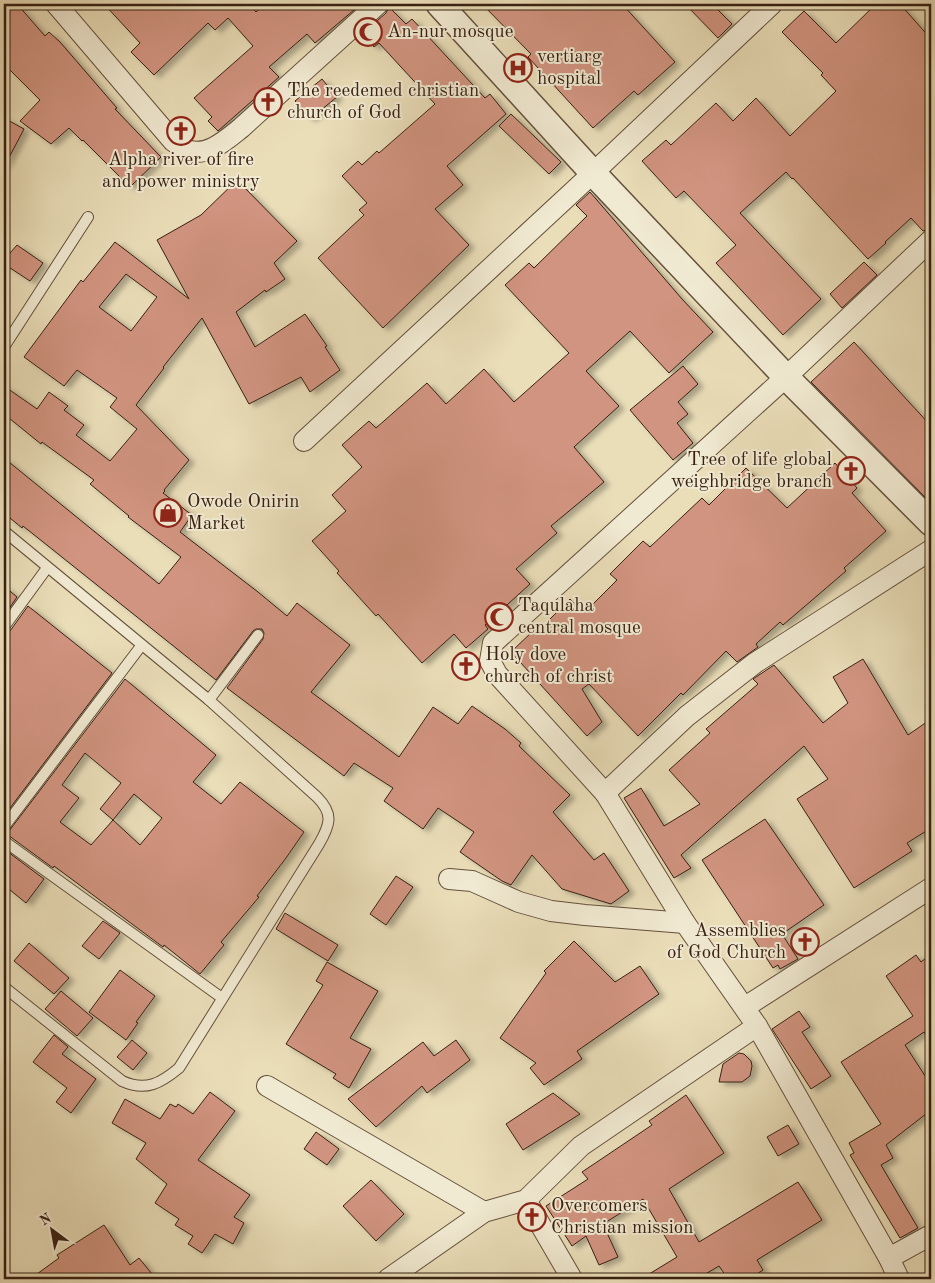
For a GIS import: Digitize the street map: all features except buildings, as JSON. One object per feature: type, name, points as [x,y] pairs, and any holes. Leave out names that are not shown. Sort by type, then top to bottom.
[{"type":"street","points":[[56,4],[173,141],[188,150],[199,152],[212,148],[242,128],[378,4]]},
{"type":"street","points":[[438,4],[593,174],[786,377],[931,523]]},
{"type":"street","points":[[304,441],[593,174],[772,4]]},
{"type":"street","points":[[899,1279],[890,1258],[757,1026],[685,923],[605,793],[497,674],[490,661],[493,643],[786,377],[931,240]]},
{"type":"street","points":[[605,793],[687,716],[755,663],[931,550]]},
{"type":"street","points":[[449,879],[472,881],[519,902],[551,911],[685,923]]},
{"type":"street","points":[[745,1007],[931,888]]},
{"type":"street","points":[[388,1279],[484,1212],[526,1200],[582,1146],[757,1026]]},
{"type":"street","points":[[267,1086],[484,1212]]},
{"type":"street","points":[[526,1200],[572,1279]]},
{"type":"street","points":[[890,1258],[931,1234]]},
{"type":"lane","points":[[4,346],[88,217]]},
{"type":"lane","points":[[4,531],[141,646],[209,700],[317,797],[325,805],[329,816],[327,830],[319,844],[179,1068],[163,1081],[145,1087],[130,1085],[122,1081],[4,987]]},
{"type":"lane","points":[[4,627],[47,568]]},
{"type":"lane","points":[[209,700],[258,635]]},
{"type":"lane","points":[[4,827],[141,646]]},
{"type":"lane","points":[[4,841],[222,998]]},
{"type":"place","name":"An-nur mosque","points":[[368,32]]},
{"type":"place","name":"vertiarg hospital","points":[[518,68]]},
{"type":"place","name":"The reedemed christian church of God","points":[[268,102]]},
{"type":"place","name":"Alpha river of fire and power ministry","points":[[181,131]]},
{"type":"place","name":"Tree of life global weighbridge branch","points":[[851,471]]},
{"type":"place","name":"Owode Onirin Market","points":[[168,513]]},
{"type":"place","name":"Taqulaha central mosque","points":[[499,617]]},
{"type":"place","name":"Holy dove church of christ","points":[[466,666]]},
{"type":"place","name":"Assemblies of God Church","points":[[805,942]]},
{"type":"place","name":"Overcomers Christian mission","points":[[532,1217]]}]
